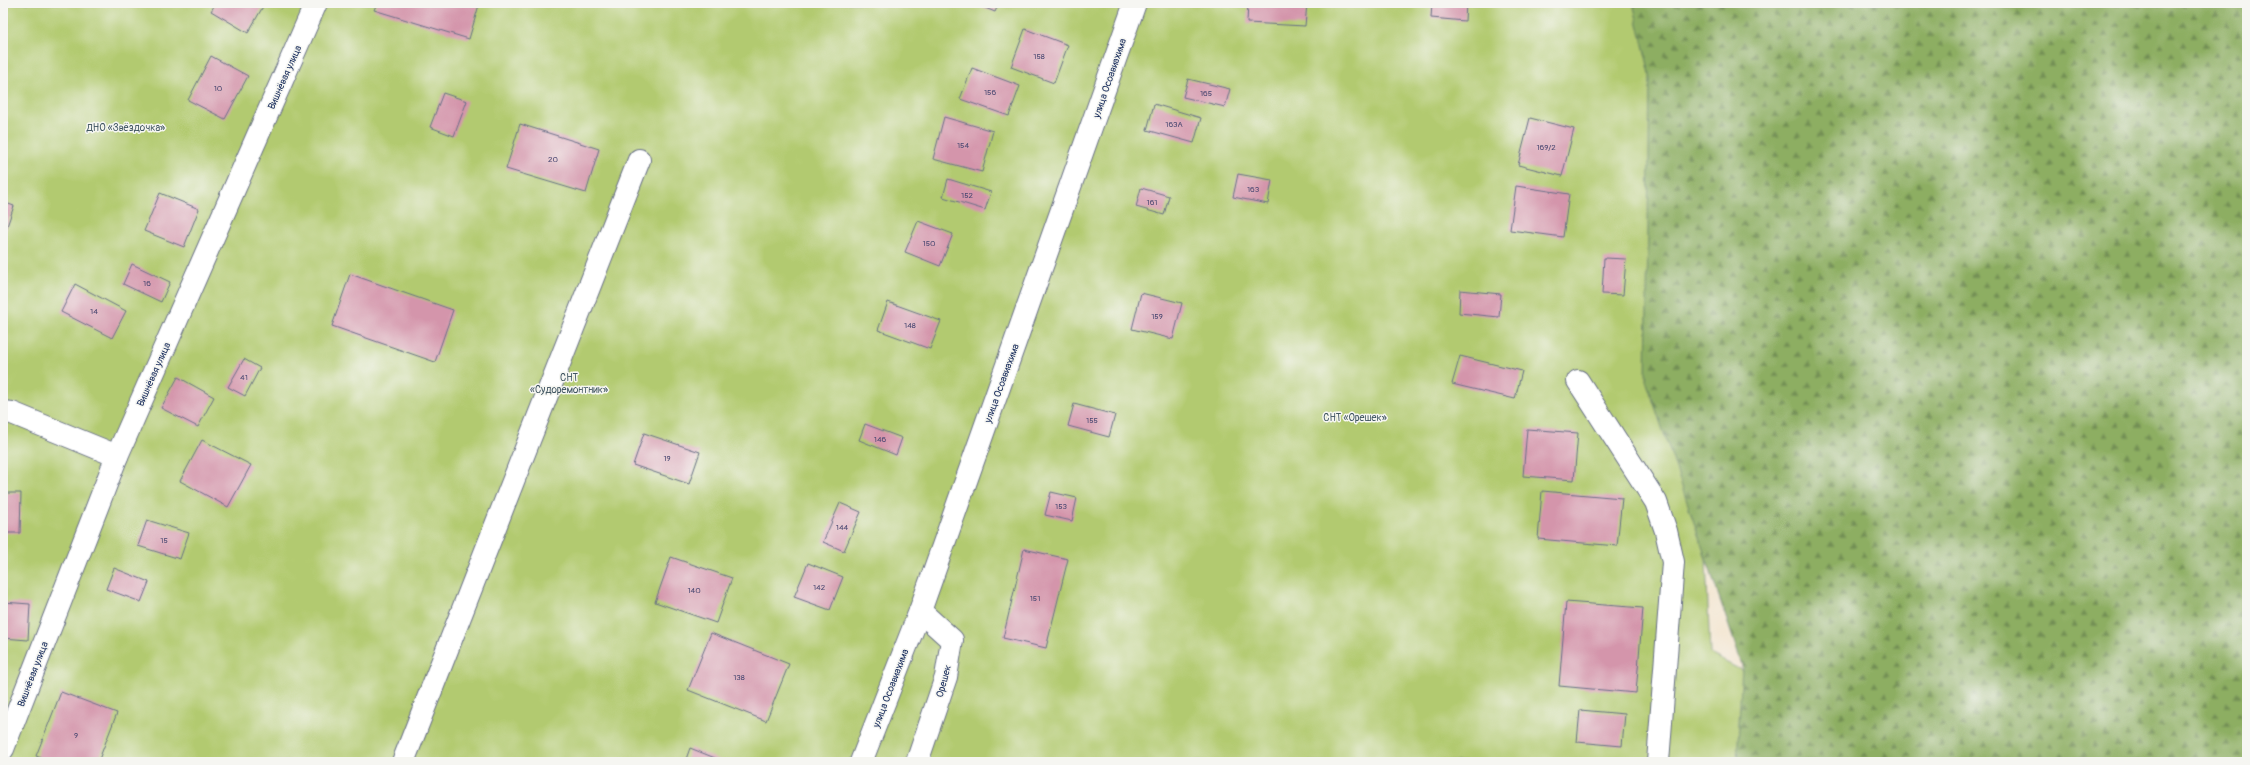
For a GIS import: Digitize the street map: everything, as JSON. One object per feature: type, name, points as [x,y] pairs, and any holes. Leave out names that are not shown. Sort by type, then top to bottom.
[{"type":"street","name":"Вишнёвая улица","points":[[3,749],[117,456],[316,3]]},
{"type":"street","name":"улица Осоавиахима","points":[[861,762],[920,611],[1135,3]]},
{"type":"street","points":[[402,762],[639,160]]},
{"type":"street","points":[[1578,381],[1656,502],[1666,531],[1673,562],[1658,762]]},
{"type":"street","points":[[3,412],[12,413],[117,456]]},
{"type":"street","name":"Орешек","points":[[917,762],[946,677],[952,640],[920,611]]},
{"type":"green space","points":[[3,3],[1683,3],[1710,654],[1918,762],[3,762]]},
{"type":"green space","points":[[1633,3],[2247,3],[2247,762],[1737,762],[1742,665],[1646,380],[1650,74]]},
{"type":"building","points":[[216,3],[265,3],[248,33],[211,11]]},
{"type":"building","points":[[377,3],[472,3],[479,5],[469,39],[374,10]]},
{"type":"building","points":[[973,3],[999,3],[995,12]]},
{"type":"building","points":[[1248,3],[1307,3],[1305,26],[1247,23]]},
{"type":"building","points":[[1432,3],[1466,3],[1465,21],[1431,18]]},
{"type":"building","points":[[1025,29],[1068,45],[1054,83],[1011,67]]},
{"type":"building","points":[[211,56],[248,76],[225,119],[188,100]]},
{"type":"building","points":[[972,68],[1020,86],[1009,116],[960,99]]},
{"type":"building","points":[[1188,79],[1230,89],[1225,107],[1183,97]]},
{"type":"building","points":[[443,93],[467,101],[454,136],[430,127]]},
{"type":"building","points":[[1154,104],[1201,118],[1194,143],[1147,130]]},
{"type":"building","points":[[944,117],[993,131],[982,172],[933,159]]},
{"type":"building","points":[[1530,118],[1574,129],[1562,176],[1518,165]]},
{"type":"building","points":[[520,124],[599,149],[586,193],[506,169]]},
{"type":"building","points":[[1238,174],[1272,180],[1268,204],[1233,197]]},
{"type":"building","points":[[948,179],[991,192],[985,210],[943,197]]},
{"type":"building","points":[[1516,186],[1569,194],[1563,237],[1510,230]]},
{"type":"building","points":[[1141,188],[1169,196],[1164,215],[1136,207]]},
{"type":"building","points":[[160,193],[199,209],[184,247],[144,231]]},
{"type":"building","points":[[3,202],[14,206],[3,238]]},
{"type":"building","points":[[918,221],[953,234],[940,266],[905,252]]},
{"type":"building","points":[[1604,258],[1626,259],[1623,295],[1602,294]]},
{"type":"building","points":[[132,264],[170,282],[161,302],[123,284]]},
{"type":"building","points":[[350,274],[453,310],[435,362],[332,326]]},
{"type":"building","points":[[75,284],[126,311],[112,338],[61,312]]},
{"type":"building","points":[[1460,290],[1501,294],[1499,317],[1459,313]]},
{"type":"building","points":[[1141,293],[1182,303],[1173,339],[1132,329]]},
{"type":"building","points":[[888,302],[941,321],[930,349],[878,330]]},
{"type":"building","points":[[1460,356],[1522,371],[1515,399],[1452,384]]},
{"type":"building","points":[[244,359],[260,368],[245,396],[228,387]]},
{"type":"building","points":[[178,377],[214,397],[198,427],[161,408]]},
{"type":"building","points":[[1074,404],[1115,415],[1109,437],[1068,426]]},
{"type":"building","points":[[865,424],[902,438],[896,455],[859,440]]},
{"type":"building","points":[[1527,429],[1578,433],[1574,480],[1523,476]]},
{"type":"building","points":[[644,433],[700,452],[689,484],[633,465]]},
{"type":"building","points":[[202,440],[251,465],[228,507],[180,481]]},
{"type":"building","points":[[1542,491],[1622,498],[1617,546],[1538,539]]},
{"type":"building","points":[[1051,492],[1077,498],[1072,521],[1045,515]]},
{"type":"building","points":[[3,493],[21,493],[20,533],[3,533]]},
{"type":"building","points":[[840,503],[861,512],[844,551],[823,542]]},
{"type":"building","points":[[147,520],[189,533],[180,559],[138,546]]},
{"type":"building","points":[[1024,549],[1068,559],[1046,648],[1003,638]]},
{"type":"building","points":[[671,557],[732,578],[716,623],[655,602]]},
{"type":"building","points":[[808,563],[843,577],[830,610],[794,597]]},
{"type":"building","points":[[114,568],[149,582],[141,602],[106,589]]},
{"type":"building","points":[[3,602],[30,604],[28,640],[3,638]]},
{"type":"building","points":[[1566,602],[1643,608],[1636,693],[1559,686]]},
{"type":"building","points":[[711,633],[789,664],[766,721],[688,690]]},
{"type":"building","points":[[61,692],[117,713],[98,762],[51,762],[36,756]]},
{"type":"building","points":[[1580,710],[1625,714],[1622,746],[1577,742]]},
{"type":"building","points":[[690,748],[725,762],[685,762]]},
{"type":"park label","name":"ДНО «Звёздочка»","points":[[126,127]]},
{"type":"park label","name":"СНТ «Судоремонтник»","points":[[569,382]]},
{"type":"park label","name":"СНТ «Орешек»","points":[[1355,417]]}]
